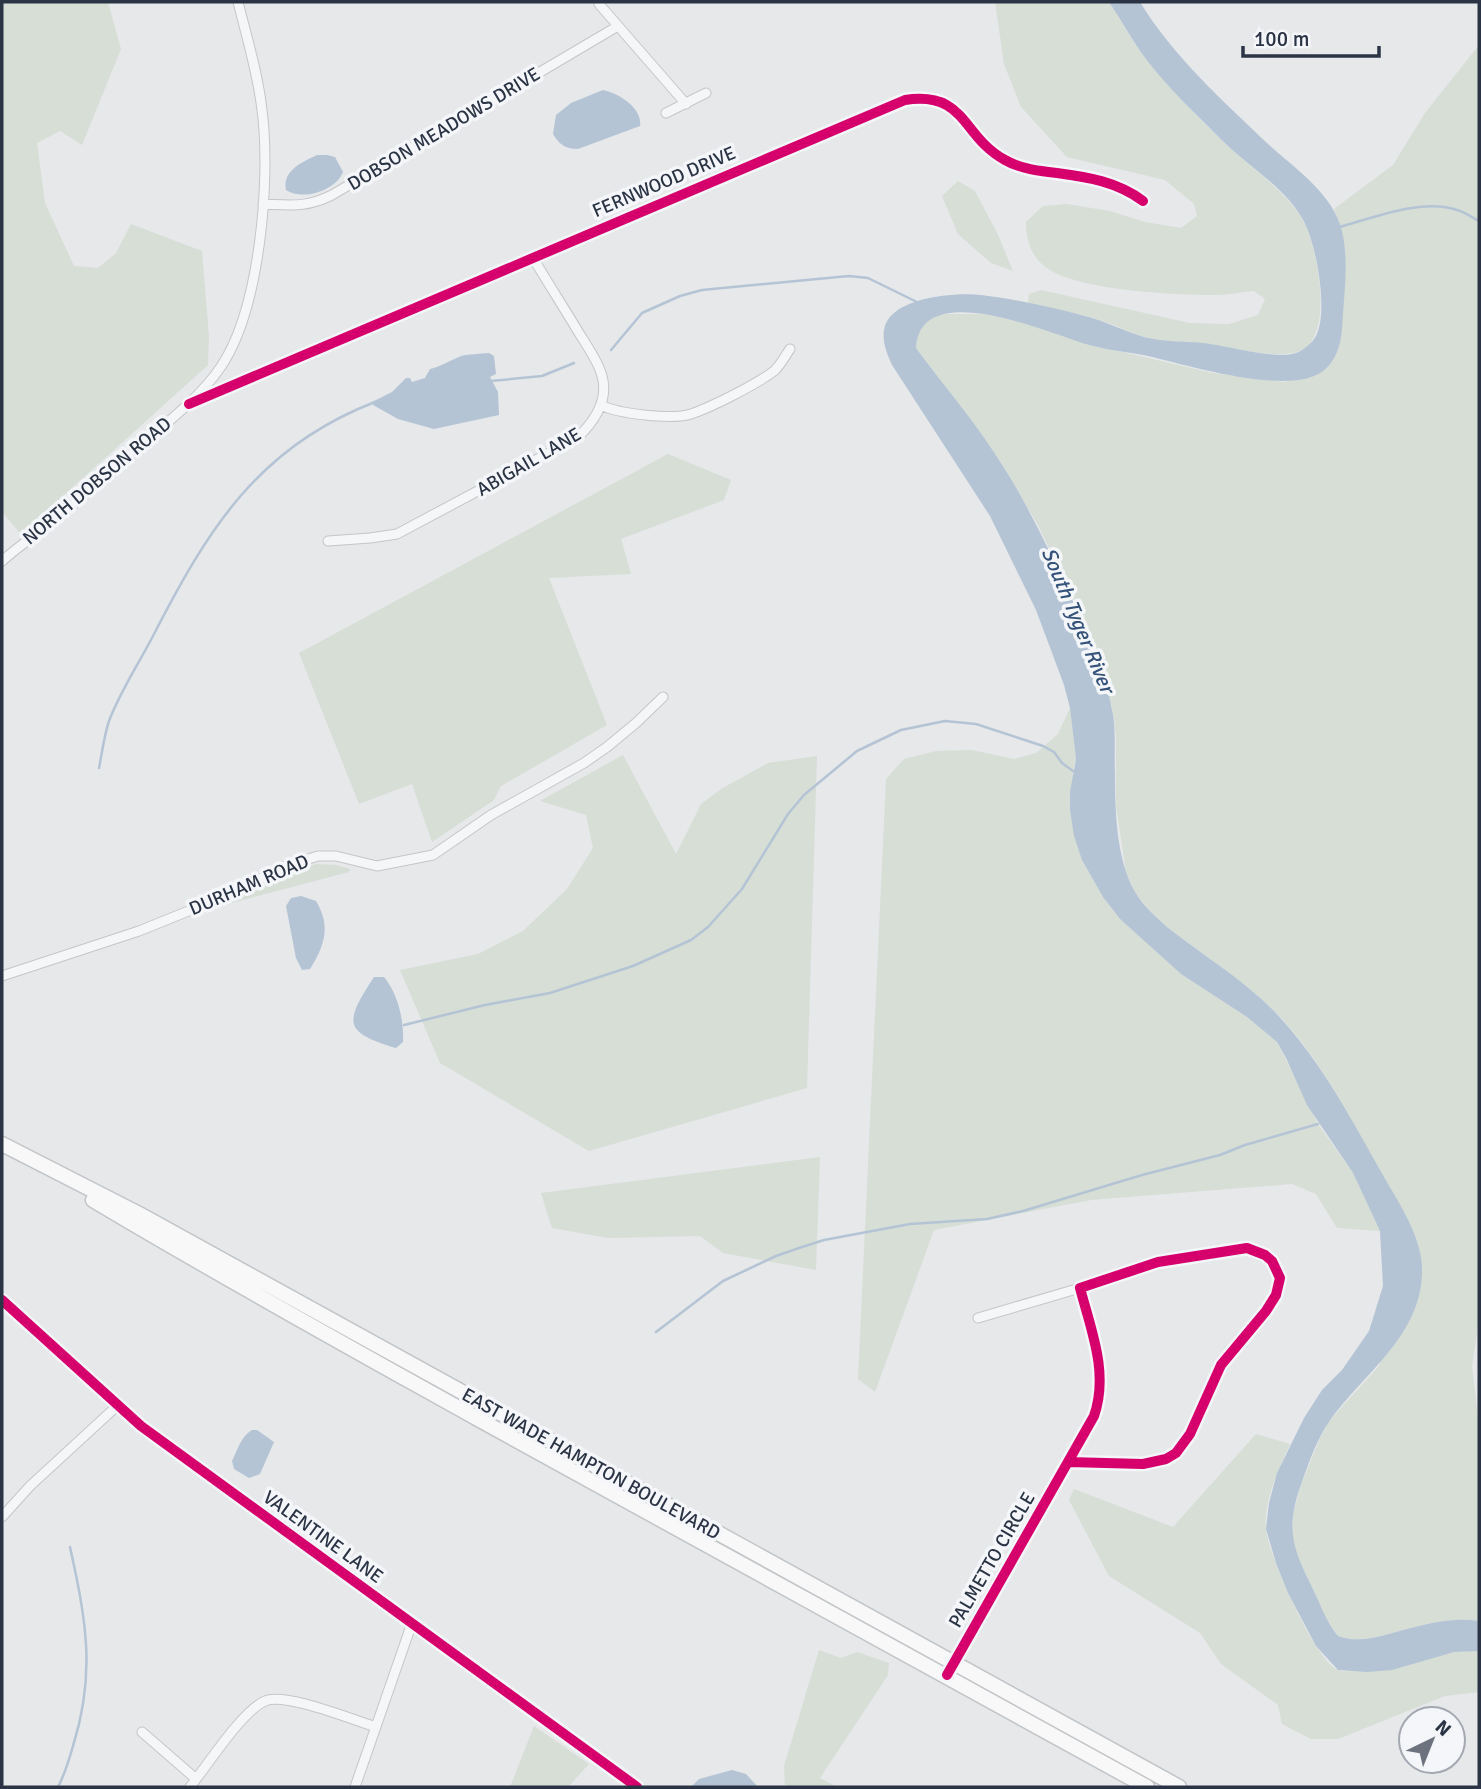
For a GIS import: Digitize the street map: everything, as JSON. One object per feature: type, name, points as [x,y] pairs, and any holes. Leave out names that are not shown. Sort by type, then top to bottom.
[{"type":"main road","name":"EAST WADE HAMPTON BOULEVARD","points":[[2,1145],[1048,1723],[1148,1782],[1179,1787]]},
{"type":"street","name":"NORTH DOBSON ROAD","points":[[2,561],[52,522],[189,404],[228,355],[242,321],[257,257],[262,204],[262,110],[238,2]]},
{"type":"street","points":[[599,4],[686,104]]},
{"type":"street","name":"DOBSON MEADOWS DRIVE","points":[[262,204],[314,204],[618,26]]},
{"type":"street","points":[[666,113],[706,93]]},
{"type":"street","name":"FERNWOOD DRIVE","points":[[189,404],[893,104],[917,98],[943,101],[993,152],[1008,162],[1034,170],[1100,181],[1125,189],[1143,201]]},
{"type":"street","points":[[533,258],[593,356],[602,377],[601,405],[608,409],[638,414],[690,415],[775,370],[790,349]]},
{"type":"street","name":"ABIGAIL LANE","points":[[328,541],[389,535],[417,524],[577,438],[590,426],[601,405]]},
{"type":"street","name":"DURHAM ROAD","points":[[2,976],[139,931],[233,893],[300,861],[318,856],[336,856],[377,866],[433,855],[491,815],[584,763],[636,723],[663,696]]},
{"type":"street","points":[[978,1318],[1158,1262],[1247,1248],[1257,1250],[1272,1261],[1280,1278],[1276,1295],[1221,1365],[1190,1434],[1176,1453],[1166,1460],[1143,1464],[1068,1462]]},
{"type":"street","name":"PALMETTO CIRCLE","points":[[950,1669],[1094,1416],[1101,1387],[1101,1373],[1080,1288]]},
{"type":"street","name":"VALENTINE LANE","points":[[2,1300],[141,1426],[637,1787]]},
{"type":"street","points":[[2,1517],[30,1486],[117,1406]]},
{"type":"street","points":[[355,1787],[412,1623]]},
{"type":"street","points":[[190,1787],[247,1714],[266,1700],[285,1698],[376,1727]]},
{"type":"street","points":[[142,1732],[197,1779]]},
{"type":"shaded area","points":[[2,2],[108,2],[121,49],[82,145],[60,131],[37,143],[45,203],[74,266],[98,268],[116,253],[131,224],[202,251],[209,337],[208,365],[21,534],[2,512]]},
{"type":"shaded area","points":[[995,2],[1109,2],[1140,51],[1172,89],[1231,149],[1276,188],[1300,215],[1313,246],[1320,291],[1320,313],[1316,332],[1307,346],[1293,353],[1273,354],[1162,340],[1140,336],[1086,316],[1028,304],[1029,294],[1041,290],[1190,323],[1229,324],[1258,315],[1265,299],[1254,291],[1199,295],[1100,286],[1057,274],[1039,261],[1030,245],[1026,222],[1043,206],[1067,204],[1181,228],[1197,216],[1194,204],[1165,180],[1067,157],[1021,107],[1004,64]]},
{"type":"shaded area","points":[[1479,45],[1479,1320],[1472,1366],[1479,1425],[1479,1621],[1441,1621],[1368,1639],[1348,1639],[1338,1636],[1319,1607],[1296,1555],[1292,1537],[1293,1514],[1301,1485],[1330,1420],[1379,1366],[1418,1245],[1394,1195],[1345,1109],[1298,1037],[1257,995],[1153,915],[1135,893],[1126,872],[1116,806],[1116,736],[1112,707],[1097,655],[1039,527],[1000,461],[916,348],[917,335],[925,323],[938,314],[983,314],[1024,322],[1088,344],[1213,373],[1284,382],[1333,361],[1339,348],[1342,327],[1340,227],[1334,209],[1393,165],[1425,113]]},
{"type":"shaded area","points":[[958,181],[975,191],[1013,271],[991,263],[958,234],[942,196]]},
{"type":"shaded area","points":[[668,454],[731,480],[724,500],[621,539],[631,574],[549,578],[607,725],[501,786],[494,800],[432,842],[412,784],[359,804],[299,653]]},
{"type":"shaded area","points":[[1070,708],[1082,860],[1103,897],[1120,919],[1181,974],[1247,1017],[1277,1042],[1318,1124],[1353,1173],[1380,1231],[1337,1228],[1316,1194],[1292,1184],[1091,1200],[934,1230],[875,1392],[858,1379],[886,779],[904,759],[936,751],[972,750],[1014,759],[1036,753],[1058,734]]},
{"type":"shaded area","points":[[623,755],[676,854],[701,804],[721,789],[768,763],[817,756],[807,1088],[589,1151],[440,1063],[400,970],[478,954],[523,931],[567,889],[593,848],[586,815],[540,801]]},
{"type":"shaded area","points":[[316,864],[350,869],[349,872],[228,904],[227,902],[296,870]]},
{"type":"shaded area","points":[[820,1157],[816,1270],[723,1253],[700,1236],[608,1238],[552,1228],[541,1193]]},
{"type":"shaded area","points":[[1256,1434],[1290,1444],[1269,1497],[1266,1530],[1284,1583],[1317,1648],[1328,1662],[1340,1671],[1380,1670],[1453,1652],[1479,1651],[1479,1692],[1445,1696],[1423,1705],[1397,1705],[1397,1715],[1338,1739],[1311,1739],[1282,1724],[1278,1705],[1221,1664],[1200,1633],[1109,1576],[1069,1500],[1074,1489],[1173,1527]]},
{"type":"shaded area","points":[[819,1650],[841,1658],[857,1652],[889,1663],[888,1675],[820,1778],[837,1787],[785,1787],[784,1766]]},
{"type":"shaded area","points":[[534,1726],[589,1764],[568,1787],[510,1787]]},
{"type":"water","name":"South Tyger River","points":[[1109,2],[1140,2],[1167,40],[1199,76],[1327,200],[1340,224],[1345,246],[1343,322],[1334,359],[1323,371],[1308,378],[1287,381],[1238,377],[1101,348],[1017,321],[962,312],[939,315],[923,327],[916,348],[981,433],[1011,479],[1046,545],[1090,639],[1106,684],[1113,715],[1118,834],[1124,864],[1135,892],[1167,927],[1272,1009],[1305,1047],[1346,1110],[1402,1208],[1418,1243],[1422,1267],[1420,1291],[1413,1313],[1403,1333],[1325,1429],[1303,1479],[1293,1522],[1298,1557],[1326,1618],[1338,1636],[1368,1639],[1441,1621],[1479,1621],[1479,1651],[1454,1652],[1392,1670],[1338,1670],[1316,1646],[1288,1593],[1266,1529],[1277,1473],[1304,1418],[1322,1390],[1342,1370],[1369,1331],[1383,1286],[1380,1231],[1353,1173],[1307,1105],[1277,1042],[1247,1017],[1181,974],[1120,919],[1103,897],[1082,860],[1074,836],[1070,810],[1070,792],[1076,759],[1070,708],[1036,610],[990,516],[892,365],[884,343],[884,330],[889,319],[898,310],[925,299],[970,294],[1059,309],[1151,339],[1212,344],[1275,355],[1296,353],[1315,338],[1320,325],[1321,294],[1312,243],[1302,218],[1278,189],[1230,148],[1160,77]]},
{"type":"water","points":[[603,90],[616,94],[634,107],[640,119],[640,126],[578,149],[560,143],[553,134],[556,115],[571,103]]},
{"type":"water","points":[[317,155],[335,157],[343,172],[339,179],[326,189],[309,194],[301,195],[286,190],[290,172]]},
{"type":"water","points":[[489,353],[494,356],[496,374],[490,377],[498,392],[499,415],[434,429],[398,419],[373,405],[374,401],[392,392],[406,378],[410,378],[412,382],[425,378],[430,369],[461,356]]},
{"type":"water","points":[[301,896],[316,901],[325,927],[315,960],[310,969],[302,970],[296,958],[286,906],[291,898]]},
{"type":"water","points":[[374,977],[384,977],[399,1008],[403,1042],[396,1048],[366,1037],[354,1024],[357,1005]]},
{"type":"water","points":[[252,1430],[257,1430],[274,1442],[260,1474],[249,1478],[234,1469],[232,1461],[242,1440]]},
{"type":"water","points":[[732,1770],[746,1774],[758,1787],[691,1787],[699,1779]]},
{"type":"waterway","points":[[1340,227],[1400,210],[1431,206],[1460,211],[1479,221]]},
{"type":"waterway","points":[[611,350],[642,313],[680,296],[702,290],[849,276],[868,278],[919,303]]},
{"type":"waterway","points":[[491,381],[542,376],[574,363]]},
{"type":"waterway","points":[[99,768],[107,727],[119,699],[194,561],[217,527],[241,496],[268,468],[299,442],[334,421],[375,402]]},
{"type":"waterway","points":[[404,1025],[485,1005],[550,993],[633,966],[691,940],[708,927],[742,889],[788,814],[804,795],[857,751],[901,730],[945,721],[976,724],[1043,746],[1054,752],[1062,763],[1073,771]]},
{"type":"waterway","points":[[656,1332],[723,1281],[776,1256],[824,1240],[910,1224],[987,1219],[1023,1211],[1318,1124]]},
{"type":"waterway","points":[[58,1787],[80,1719],[86,1670],[84,1623],[70,1547]]},
{"type":"cycle path","points":[[189,404],[905,100],[925,99],[941,102],[962,118],[991,150],[1011,163],[1030,169],[1102,181],[1143,201]]},
{"type":"cycle path","points":[[947,1675],[1094,1416],[1100,1384],[1099,1368],[1080,1288],[1158,1262],[1247,1248],[1272,1261],[1280,1278],[1276,1295],[1221,1365],[1190,1434],[1176,1453],[1166,1459],[1143,1464],[1068,1462]]},
{"type":"cycle path","points":[[2,1300],[141,1426],[637,1787]]}]
